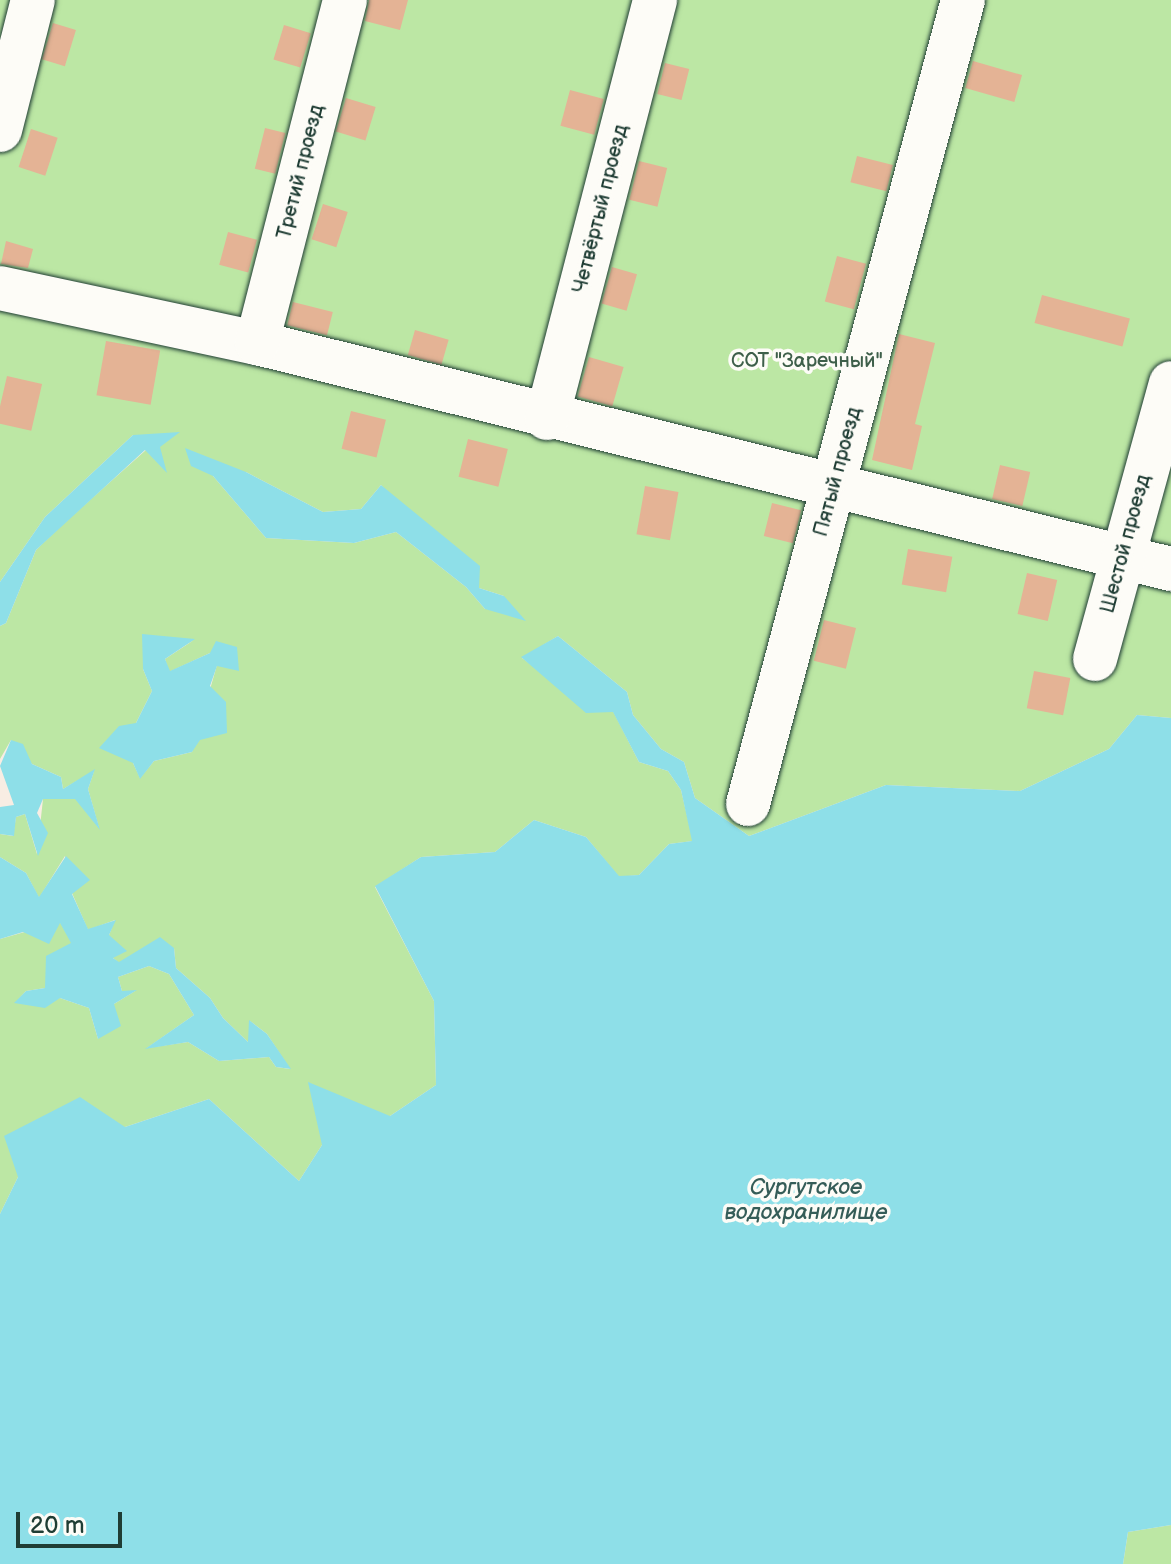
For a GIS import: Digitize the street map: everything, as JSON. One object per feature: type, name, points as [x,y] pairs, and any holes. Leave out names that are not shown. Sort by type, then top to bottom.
[{"type":"street","points":[[0,130],[33,0]]},
{"type":"street","name":"Третий проезд","points":[[257,343],[345,0]]},
{"type":"street","name":"Четвёртый проезд","points":[[547,418],[655,0]]},
{"type":"street","name":"Пятый проезд","points":[[748,804],[963,0]]},
{"type":"street","points":[[0,288],[257,343],[547,418],[1171,569]]},
{"type":"street","name":"Шестой проезд","points":[[1095,659],[1120,558],[1171,383]]},
{"type":"green space","name":"СОТ \"Заречный\"","points":[[0,0],[1171,0],[1171,718],[1137,715],[1109,749],[1020,791],[886,785],[749,836],[695,798],[684,762],[661,749],[633,715],[627,692],[558,636],[522,658],[556,683],[613,711],[639,762],[668,771],[681,790],[693,841],[669,844],[639,875],[619,877],[586,837],[534,820],[495,852],[421,857],[375,887],[434,1001],[436,1085],[390,1116],[322,1145],[299,1181],[209,1099],[125,1127],[18,1177],[0,1214],[0,939],[60,922],[72,943],[45,988],[26,991],[15,1003],[60,998],[89,1008],[98,1039],[114,1004],[135,991],[122,991],[118,977],[149,966],[169,974],[194,1015],[147,1048],[188,1042],[219,1061],[269,1057],[276,1067],[290,1069],[267,1034],[250,1021],[249,1043],[223,1018],[210,998],[176,968],[174,948],[119,963],[112,957],[109,935],[115,920],[88,930],[72,893],[65,856],[39,898],[26,873],[0,857],[0,834],[13,836],[16,817],[25,814],[37,854],[43,799],[76,799],[99,828],[88,789],[94,771],[63,789],[61,777],[32,764],[11,740],[0,759],[0,626],[6,623],[36,550],[62,525],[146,450],[165,471],[133,435],[45,517],[0,582]],"holes":[[[246,472],[323,512],[361,509],[381,485],[479,588],[504,596],[485,609],[466,587],[396,532],[354,543],[266,538],[213,476]],[[194,640],[165,659],[169,672],[210,653],[217,665],[192,752],[154,761],[140,778],[133,763],[136,723],[152,691],[143,669]]]},
{"type":"green space","points":[[1171,1525],[1171,1564],[1123,1564],[1128,1532]]},
{"type":"water","points":[[180,432],[160,447],[167,473],[145,450],[36,550],[6,623],[0,626],[0,582],[45,517],[133,435]]},
{"type":"water","points":[[185,448],[246,472],[323,512],[361,509],[381,485],[480,566],[479,588],[504,596],[526,621],[485,609],[466,587],[396,532],[354,543],[266,538],[213,476],[191,466]]},
{"type":"water","points":[[142,634],[195,639],[165,659],[170,671],[210,653],[216,641],[237,647],[239,671],[217,666],[210,686],[226,702],[227,733],[200,740],[192,752],[154,761],[140,779],[133,763],[99,748],[119,726],[136,723],[152,691],[143,669]]},
{"type":"water","name":"Сургутское водохранилище","points":[[558,636],[627,692],[633,715],[661,749],[684,762],[695,798],[749,836],[886,785],[1020,791],[1109,749],[1137,715],[1171,718],[1171,1525],[1128,1532],[1123,1564],[0,1564],[0,1214],[18,1177],[4,1136],[80,1097],[125,1127],[209,1099],[299,1181],[322,1145],[308,1082],[390,1116],[436,1085],[434,1001],[375,886],[421,857],[495,852],[534,820],[586,837],[619,876],[639,875],[669,844],[692,841],[681,790],[668,771],[639,762],[613,712],[586,713],[521,657]]},
{"type":"water","points":[[11,740],[23,744],[32,764],[61,777],[63,789],[95,769],[88,789],[100,830],[75,799],[43,799],[37,813],[48,833],[38,856],[25,814],[16,817],[14,836],[0,834],[0,807],[14,805],[0,766]]},
{"type":"water","points":[[66,856],[90,880],[72,894],[88,929],[116,920],[109,935],[127,951],[113,958],[119,962],[160,937],[174,948],[176,968],[210,998],[223,1018],[248,1042],[249,1020],[267,1034],[291,1069],[276,1067],[269,1057],[219,1061],[188,1042],[145,1049],[194,1015],[169,974],[149,966],[118,977],[122,991],[137,990],[114,1004],[121,1026],[98,1039],[89,1008],[60,998],[45,1008],[14,1003],[26,991],[45,988],[46,956],[71,943],[60,923],[49,944],[23,932],[0,939],[0,857],[26,873],[39,897]]},
{"type":"building","points":[[369,0],[408,0],[400,30],[365,21]]},
{"type":"building","points":[[53,23],[76,30],[65,66],[42,59]]},
{"type":"building","points":[[284,25],[311,33],[300,68],[273,59]]},
{"type":"building","points":[[973,61],[1022,75],[1014,102],[965,88]]},
{"type":"building","points":[[665,63],[689,69],[682,100],[657,94]]},
{"type":"building","points":[[570,90],[604,99],[594,135],[560,126]]},
{"type":"building","points":[[346,98],[376,107],[365,141],[336,131]]},
{"type":"building","points":[[265,128],[285,133],[275,174],[255,169]]},
{"type":"building","points":[[31,129],[58,138],[45,176],[19,167]]},
{"type":"building","points":[[857,156],[893,165],[886,191],[850,182]]},
{"type":"building","points":[[639,161],[667,168],[657,207],[629,200]]},
{"type":"building","points":[[323,204],[348,212],[336,247],[312,239]]},
{"type":"building","points":[[228,232],[257,240],[248,273],[219,265]]},
{"type":"building","points":[[6,241],[33,249],[28,268],[1,264]]},
{"type":"building","points":[[837,256],[866,264],[854,309],[825,301]]},
{"type":"building","points":[[612,267],[637,274],[627,311],[602,304]]},
{"type":"building","points":[[1042,295],[1130,319],[1122,347],[1034,323]]},
{"type":"building","points":[[293,302],[333,312],[327,335],[287,325]]},
{"type":"building","points":[[415,330],[449,340],[441,365],[408,355]]},
{"type":"building","points":[[899,334],[935,343],[915,424],[922,426],[912,470],[872,460]]},
{"type":"building","points":[[106,341],[160,351],[151,405],[96,395]]},
{"type":"building","points":[[589,357],[624,367],[612,406],[578,396]]},
{"type":"building","points":[[7,376],[42,384],[31,431],[0,424],[0,406]]},
{"type":"building","points":[[351,411],[386,420],[376,458],[342,449]]},
{"type":"building","points":[[468,439],[508,449],[498,487],[459,477]]},
{"type":"building","points":[[1000,465],[1030,472],[1022,506],[992,499]]},
{"type":"building","points":[[645,486],[678,492],[670,540],[636,534]]},
{"type":"building","points":[[772,503],[801,510],[793,543],[764,536]]},
{"type":"building","points":[[908,549],[952,557],[946,592],[902,584]]},
{"type":"building","points":[[1027,573],[1057,580],[1048,621],[1018,614]]},
{"type":"building","points":[[824,620],[856,628],[846,669],[814,661]]},
{"type":"building","points":[[1034,671],[1070,678],[1063,715],[1027,708]]}]
